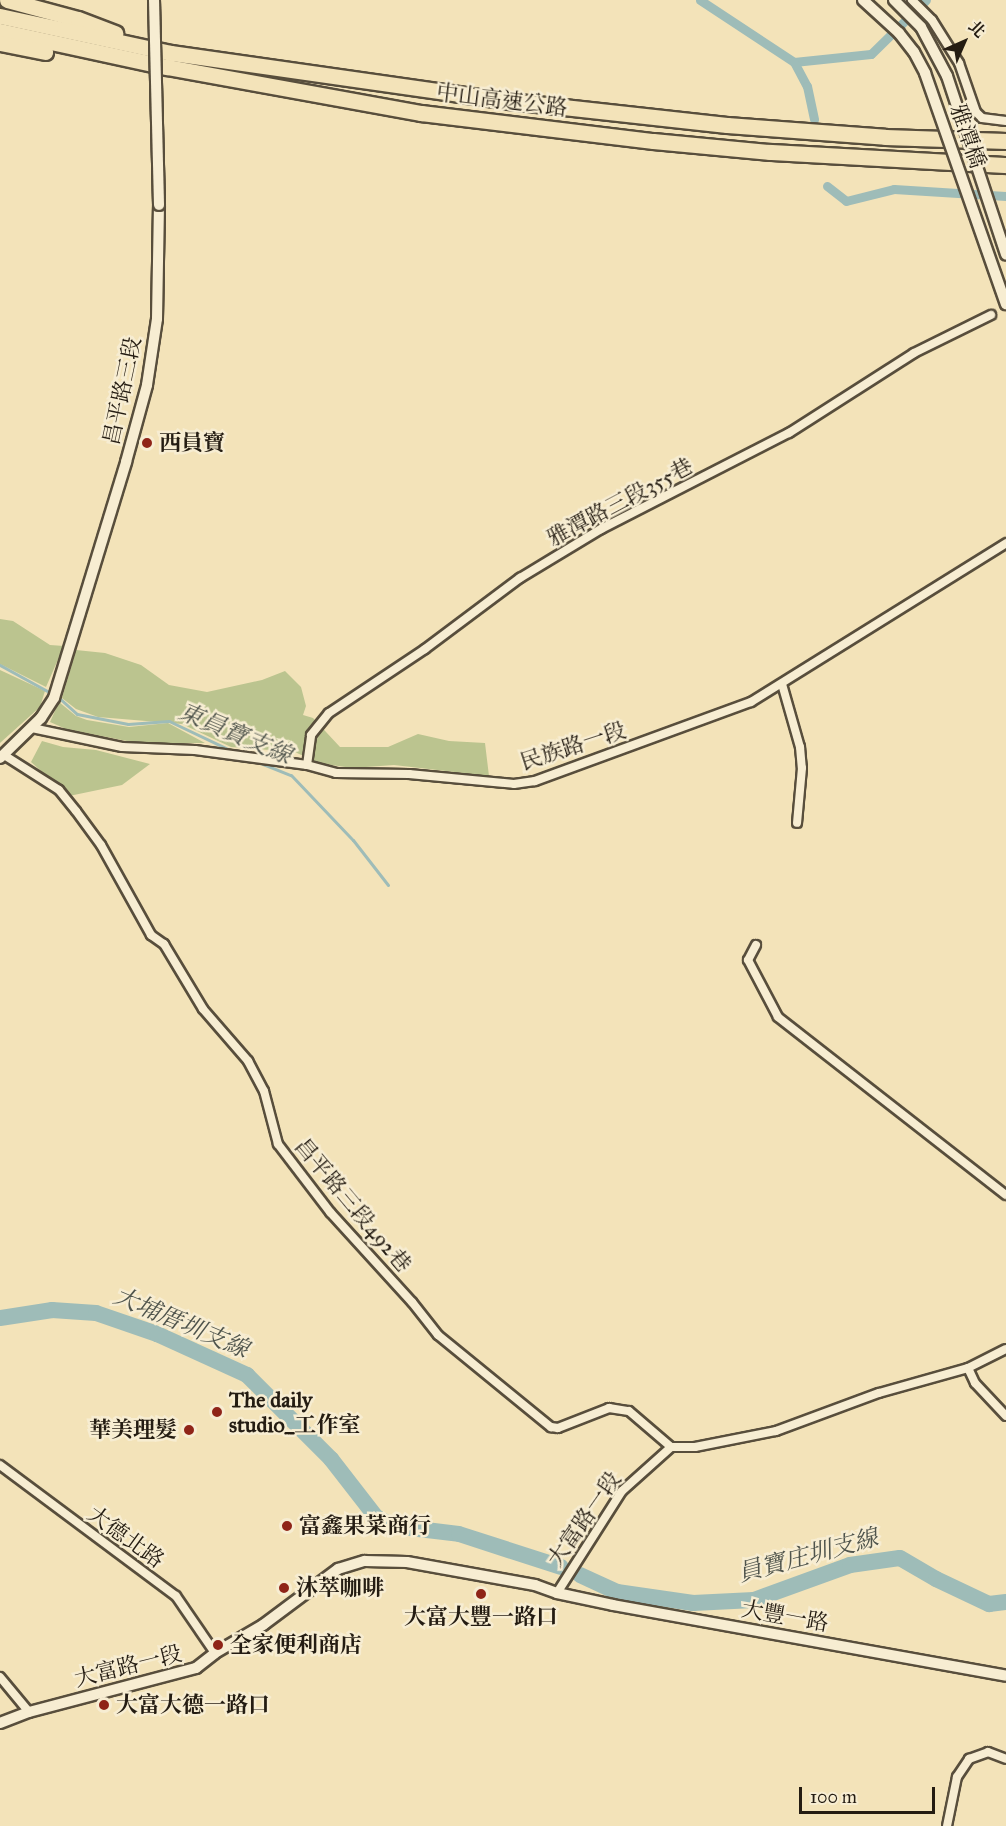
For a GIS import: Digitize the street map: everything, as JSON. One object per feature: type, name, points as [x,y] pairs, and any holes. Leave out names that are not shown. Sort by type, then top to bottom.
[{"type":"highway","points":[[7,0],[78,19],[169,60]]},
{"type":"highway","name":"中山高速公路","points":[[0,16],[169,60],[727,125],[885,137],[1006,141]]},
{"type":"highway","name":"中山高速公路","points":[[0,31],[169,60],[421,113],[653,141],[861,158],[1006,165]]},
{"type":"highway","points":[[0,43],[112,65],[169,60]]},
{"type":"street","name":"昌平路三段","points":[[2,757],[46,711],[55,692],[147,385],[157,319],[159,205],[154,0]]},
{"type":"street","name":"雅潭橋","points":[[863,0],[899,33],[914,52],[925,73],[1006,304]]},
{"type":"street","name":"雅潭橋","points":[[894,0],[921,27],[947,76],[1006,254]]},
{"type":"street","points":[[912,0],[932,20],[959,63],[976,112],[982,118],[1006,121]]},
{"type":"street","name":"雅潭路三段355巷","points":[[307,765],[311,735],[329,713],[425,649],[486,601],[520,578],[601,529],[789,433],[914,353],[991,315]]},
{"type":"street","name":"民族路一段","points":[[32,728],[122,747],[195,750],[307,765],[336,772],[410,774],[514,784],[535,781],[751,702],[1006,543]]},
{"type":"street","points":[[782,684],[800,747],[802,768],[797,823]]},
{"type":"street","name":"昌平路三段492巷","points":[[2,757],[59,790],[76,811],[101,845],[151,935],[164,944],[203,1009],[248,1061],[264,1091],[278,1144],[330,1212],[412,1302],[438,1335],[551,1427],[558,1428],[609,1408],[629,1411],[671,1447]]},
{"type":"street","points":[[756,945],[748,960],[778,1017],[1006,1195]]},
{"type":"street","points":[[671,1447],[695,1447],[776,1431],[879,1393],[968,1368],[1006,1349]]},
{"type":"street","points":[[968,1368],[975,1383],[1006,1416]]},
{"type":"street","name":"大富路一段","points":[[0,1723],[29,1712],[196,1668],[215,1653],[263,1626],[338,1569],[365,1561],[407,1562],[535,1585],[557,1593],[622,1491],[671,1447]]},
{"type":"street","name":"大德北路","points":[[0,1465],[176,1596],[215,1653]]},
{"type":"street","name":"大豐一路","points":[[557,1593],[1006,1676]]},
{"type":"street","points":[[0,1677],[29,1712]]},
{"type":"street","points":[[947,1826],[957,1777],[969,1759],[988,1752],[1006,1760]]},
{"type":"green space","points":[[0,619],[13,621],[50,645],[64,646],[46,687],[0,664]]},
{"type":"green space","points":[[76,650],[105,653],[141,665],[169,685],[207,692],[262,680],[285,671],[301,687],[306,706],[303,715],[313,718],[340,747],[388,747],[418,734],[449,741],[485,743],[489,776],[394,765],[352,768],[318,763],[295,752],[231,747],[182,724],[98,717],[76,709],[62,698]]},
{"type":"green space","points":[[0,670],[45,691],[40,707],[0,743]]},
{"type":"green space","points":[[59,702],[76,716],[87,720],[129,727],[168,723],[205,743],[137,743],[66,729],[50,722]]},
{"type":"green space","points":[[42,741],[63,747],[96,750],[150,764],[122,785],[69,796],[31,762]]},
{"type":"waterway","points":[[700,0],[794,62],[871,54],[926,0]]},
{"type":"waterway","points":[[794,62],[807,86],[814,119]]},
{"type":"waterway","points":[[827,186],[846,201],[894,189],[1006,196]]},
{"type":"waterway","name":"東員寶支線","points":[[0,665],[51,693]]},
{"type":"waterway","name":"東員寶支線","points":[[57,696],[77,714],[128,724],[169,721],[232,751]]},
{"type":"waterway","name":"東員寶支線","points":[[258,762],[291,775],[353,840],[388,885]]},
{"type":"waterway","name":"大埔厝圳支線","points":[[0,1318],[52,1310],[96,1313],[157,1334],[247,1375],[331,1459],[376,1517],[393,1526],[459,1534],[561,1567]]},
{"type":"waterway","name":"員寶庄圳支線","points":[[580,1575],[617,1592],[693,1603],[754,1600],[850,1565],[900,1558],[936,1579],[989,1604],[1006,1602]]},
{"type":"place","name":"西員寶","points":[[147,443]]},
{"type":"place","name":"The daily studio_工作室","points":[[217,1412]]},
{"type":"place","name":"華美理髮","points":[[189,1430]]},
{"type":"place","name":"富鑫果菜商行","points":[[287,1526]]},
{"type":"place","name":"沐萃咖啡","points":[[284,1588]]},
{"type":"place","name":"大富大豐一路口","points":[[481,1594]]},
{"type":"place","name":"全家便利商店","points":[[218,1645]]},
{"type":"place","name":"大富大德一路口","points":[[104,1705]]}]
